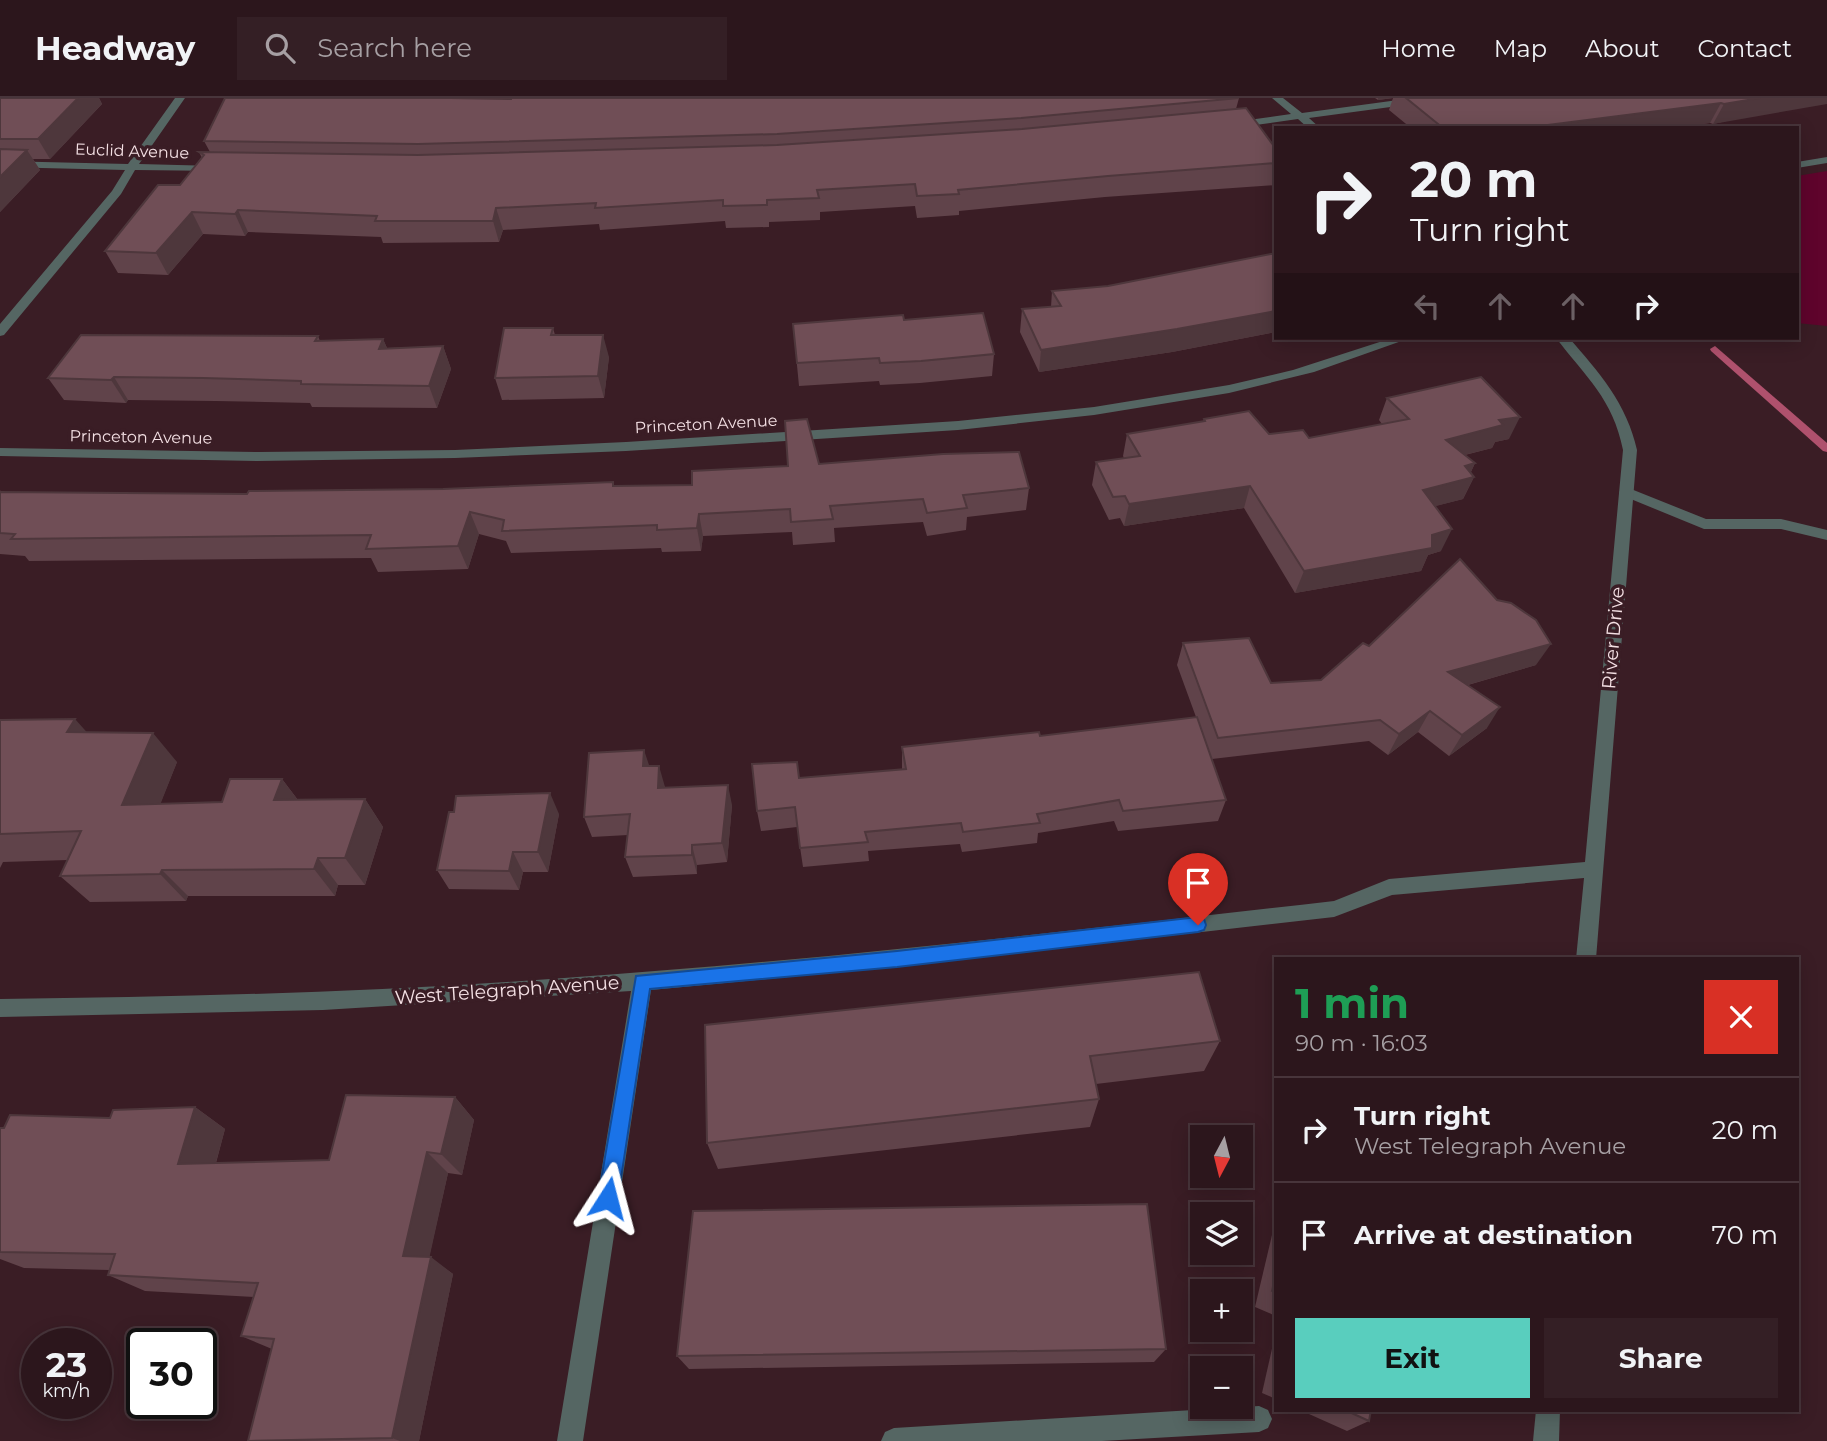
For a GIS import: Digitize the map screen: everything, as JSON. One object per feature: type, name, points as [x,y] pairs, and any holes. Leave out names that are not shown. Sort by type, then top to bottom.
[{"type":"street","points":[[0,332],[117,192],[180,98]]},
{"type":"street","points":[[1277,98],[1313,126]]},
{"type":"street","points":[[1225,126],[1436,98]]},
{"type":"street","points":[[1799,165],[1827,160]]},
{"type":"street","name":"Euclid Avenue","points":[[0,164],[227,169]]},
{"type":"street","name":"Princeton Avenue","points":[[0,452],[160,456],[413,455],[633,446],[936,428],[1125,406],[1213,391],[1297,373],[1398,340]]},
{"type":"street","name":"River Drive","points":[[1564,340],[1606,389],[1622,416],[1630,450],[1586,957]]},
{"type":"street","points":[[1626,492],[1704,524],[1781,524],[1827,535]]},
{"type":"street","name":"West Telegraph Avenue","points":[[0,1008],[367,999],[642,982],[897,959],[1334,909],[1375,895],[1389,887],[1592,869]]},
{"type":"street","points":[[570,1441],[642,982]]},
{"type":"street","points":[[1546,1441],[1548,1412]]},
{"type":"street","points":[[894,1441],[1259,1419]]},
{"type":"shaded area","points":[[1827,171],[1827,326],[1799,323],[1799,176]]},
{"type":"building","points":[[0,98],[78,98],[38,139],[0,139]]},
{"type":"building","points":[[225,98],[1239,98],[1021,118],[777,134],[418,144],[204,141]]},
{"type":"building","points":[[1406,98],[1760,98],[1540,126],[1441,126]]},
{"type":"building","points":[[1246,108],[1274,146],[1274,163],[958,190],[959,194],[917,196],[915,184],[817,190],[819,198],[767,200],[767,205],[723,206],[723,200],[595,208],[596,203],[496,208],[493,221],[375,221],[377,216],[238,210],[235,214],[192,212],[156,253],[105,251],[158,185],[180,185],[204,155],[199,152],[418,155],[777,145],[1022,129]]},
{"type":"building","points":[[0,149],[27,150],[0,177]]},
{"type":"building","points":[[1274,253],[1274,311],[1041,350],[1022,309],[1061,306],[1052,291],[1108,286]]},
{"type":"building","points":[[983,313],[994,354],[880,363],[879,358],[797,363],[793,324],[903,315],[904,320]]},
{"type":"building","points":[[504,328],[553,328],[551,335],[603,335],[598,376],[495,378]]},
{"type":"building","points":[[81,335],[318,336],[315,341],[383,339],[379,349],[443,346],[429,386],[301,384],[301,381],[203,378],[48,378]]},
{"type":"building","points":[[1481,377],[1520,417],[1499,420],[1503,425],[1446,440],[1475,463],[1465,466],[1474,477],[1423,490],[1452,529],[1432,535],[1432,548],[1304,571],[1250,486],[1129,504],[1125,496],[1113,497],[1096,462],[1140,456],[1127,434],[1249,411],[1269,434],[1303,430],[1309,438],[1409,419],[1387,398]]},
{"type":"building","points":[[807,419],[819,464],[943,454],[1019,452],[1029,488],[963,495],[967,508],[927,513],[923,499],[830,506],[833,519],[791,522],[790,509],[699,514],[697,528],[657,530],[657,525],[502,531],[504,520],[470,512],[458,546],[366,549],[371,535],[11,539],[15,534],[0,533],[0,492],[247,494],[249,491],[443,489],[613,482],[613,486],[692,485],[692,471],[788,466],[785,421]]},
{"type":"building","points":[[1460,559],[1497,600],[1511,603],[1536,620],[1551,644],[1448,672],[1500,707],[1462,735],[1430,711],[1399,734],[1380,720],[1218,738],[1183,643],[1249,638],[1271,683],[1321,680],[1363,643],[1369,646]]},
{"type":"building","points":[[1197,717],[1226,800],[1123,811],[1119,800],[1037,814],[1040,823],[963,832],[961,823],[865,832],[868,842],[800,848],[795,807],[757,811],[752,764],[797,762],[799,778],[906,769],[902,747],[1039,732],[1040,736]]},
{"type":"building","points":[[75,719],[67,732],[153,733],[122,805],[222,802],[230,779],[282,779],[274,800],[365,799],[345,858],[318,858],[314,869],[162,870],[160,874],[60,876],[81,831],[0,834],[0,720]]},
{"type":"building","points":[[644,750],[643,766],[659,766],[658,788],[728,785],[722,843],[692,845],[692,855],[625,857],[630,814],[584,817],[589,753]]},
{"type":"building","points":[[550,793],[538,852],[513,852],[509,871],[437,870],[449,812],[454,812],[456,796]]},
{"type":"building","points":[[1199,972],[1220,1041],[1090,1056],[1099,1099],[707,1143],[705,1025]]},
{"type":"building","points":[[346,1095],[455,1097],[441,1154],[427,1152],[403,1256],[431,1257],[392,1438],[248,1441],[274,1339],[241,1336],[258,1283],[108,1275],[115,1254],[0,1252],[0,1128],[4,1128],[10,1115],[110,1118],[113,1110],[195,1107],[178,1164],[329,1160]]},
{"type":"building","points":[[1147,1204],[1166,1349],[677,1356],[693,1211]]},
{"type":"building","points":[[1349,1412],[1371,1412],[1369,1421]]},
{"type":"waterway","points":[[1715,349],[1827,449]]},
{"type":"route","points":[[608,1198],[642,982],[897,959],[1198,925]]}]
